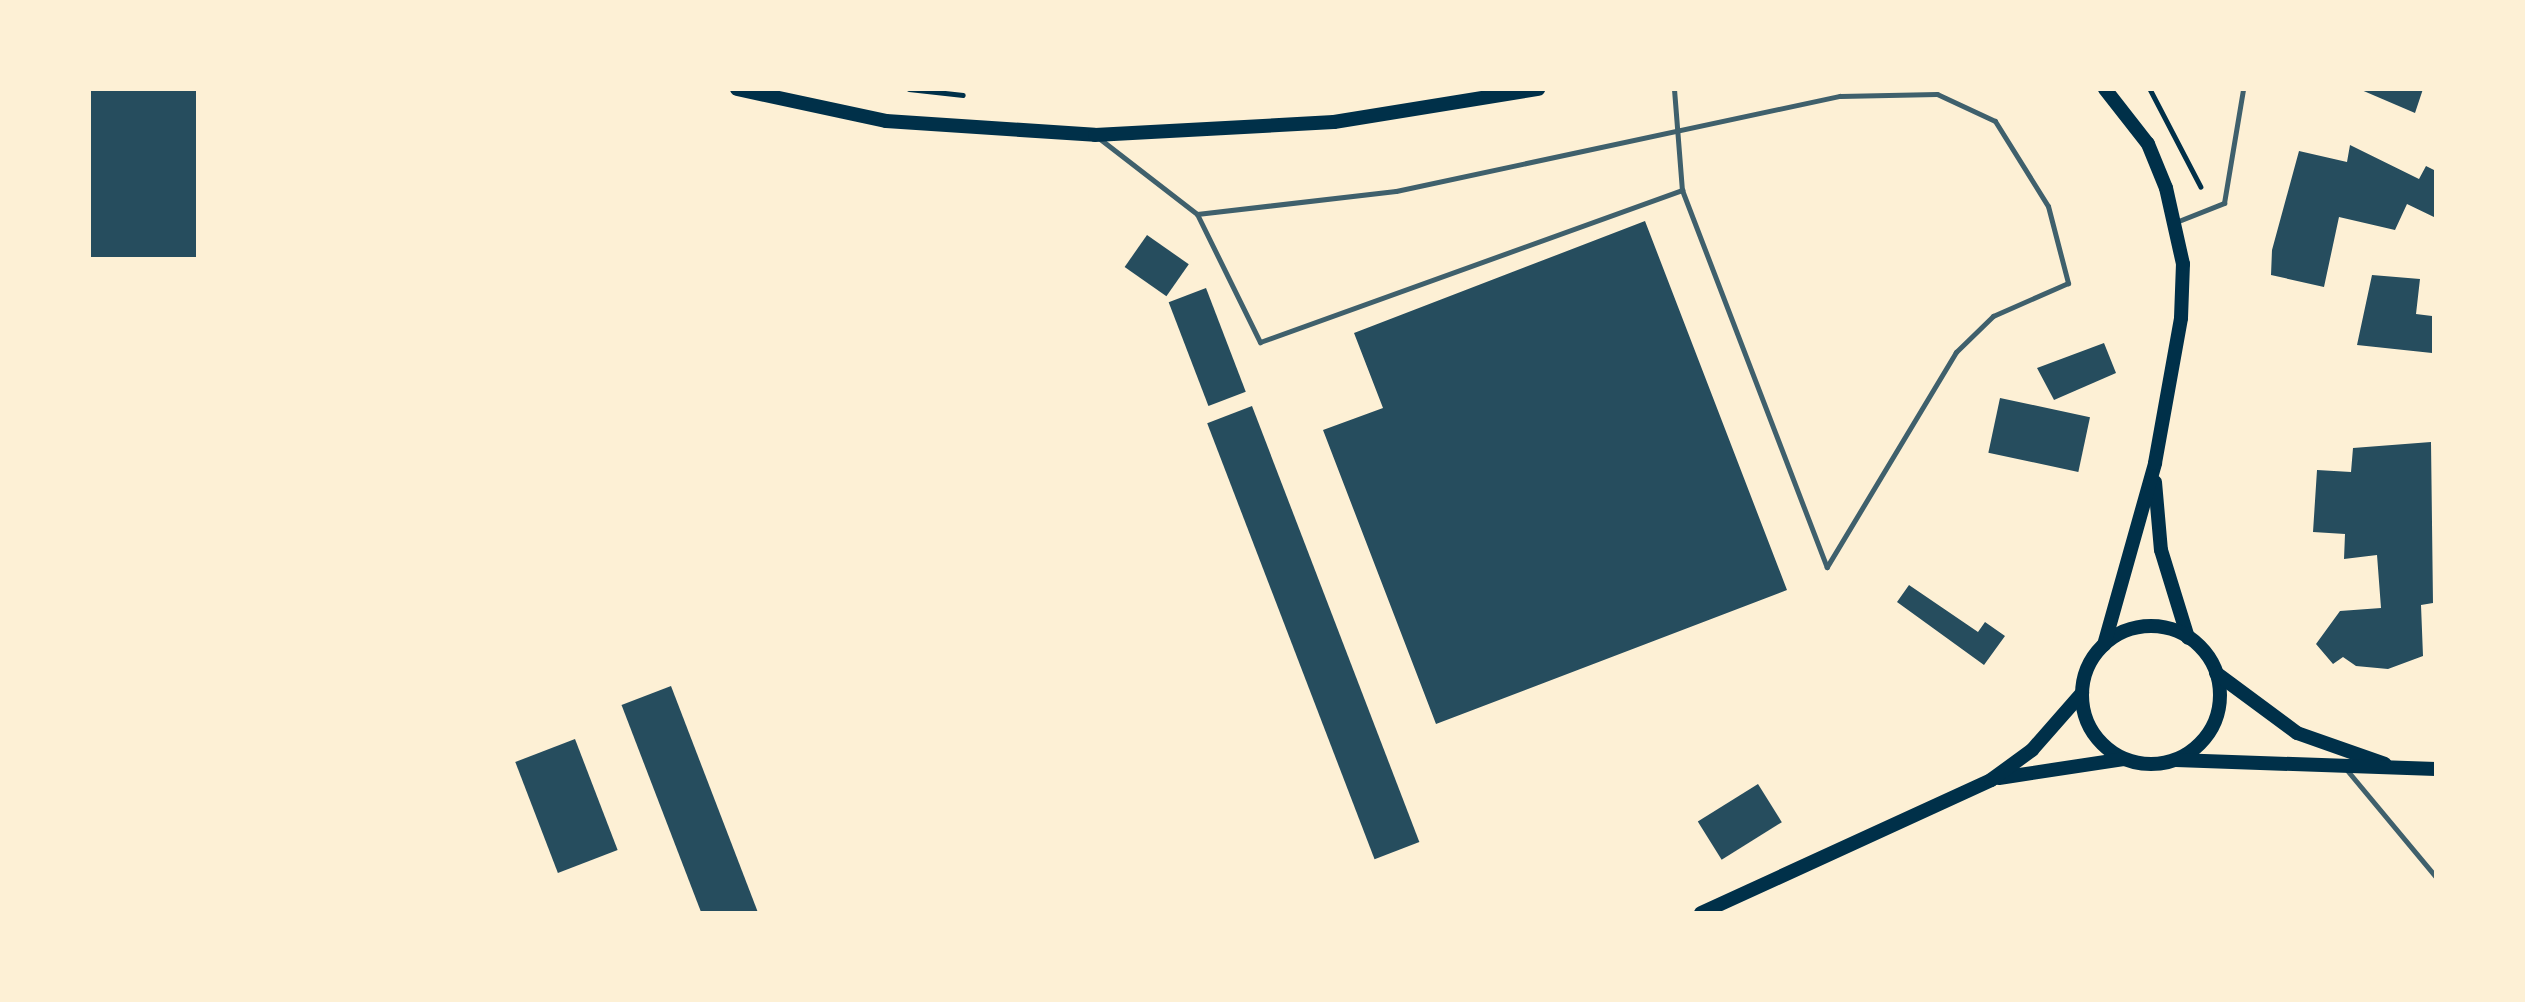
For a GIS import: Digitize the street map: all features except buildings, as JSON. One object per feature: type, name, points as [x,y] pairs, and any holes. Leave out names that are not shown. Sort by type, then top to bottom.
[{"type":"main road","points":[[737,89],[886,121],[1095,135],[1334,122],[1538,89]]},
{"type":"main road","points":[[1700,913],[1991,780],[2032,750],[2082,693],[2089,666],[2104,645],[2155,463],[2181,318],[2176,222],[2148,144],[2105,89]]},
{"type":"main road","points":[[2155,463],[2161,550],[2188,638],[2216,673],[2316,743],[2402,768]]},
{"type":"main road","points":[[2104,645],[2142,628],[2188,638]]},
{"type":"main road","points":[[2175,760],[2214,725],[2216,673]]},
{"type":"main road","points":[[2082,693],[2090,728],[2124,759]]},
{"type":"main road","points":[[1991,780],[2124,759],[2346,769],[2436,769]]},
{"type":"lane","points":[[1197,214],[1396,191],[1675,135],[1840,96],[1937,94],[1995,121],[2048,206],[2068,283],[1993,316],[1956,352],[1827,567],[1682,190],[1675,135],[1674,89]]},
{"type":"lane","points":[[2176,222],[2224,203],[2243,89]]},
{"type":"lane","points":[[1095,135],[1197,214],[1260,342],[1682,190]]},
{"type":"lane","points":[[2346,769],[2436,877]]},
{"type":"path","points":[[909,89],[978,97]]}]
